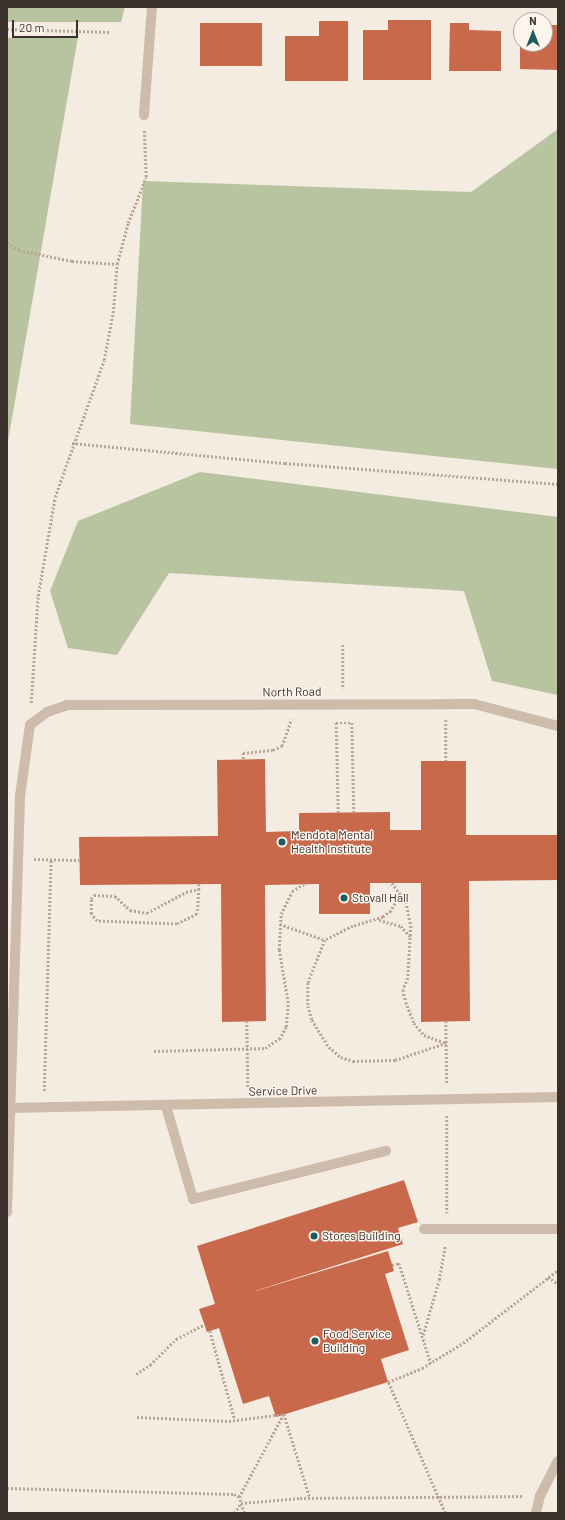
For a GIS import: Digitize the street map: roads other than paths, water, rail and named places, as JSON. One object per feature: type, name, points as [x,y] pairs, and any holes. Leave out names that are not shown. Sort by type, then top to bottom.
[{"type":"street","points":[[144,115],[152,7]]},
{"type":"street","name":"North Road","points":[[8,1108],[23,765],[30,725],[47,712],[67,705],[474,704],[558,726]]},
{"type":"street","name":"Service Drive","points":[[8,1108],[558,1097]]},
{"type":"street","points":[[166,1106],[193,1199],[386,1151]]},
{"type":"street","points":[[7,1212],[8,1108]]},
{"type":"street","points":[[424,1229],[558,1229]]},
{"type":"street","points":[[536,1513],[540,1496],[558,1461]]},
{"type":"place","name":"Mendota Mental Health Institute","points":[[282,842]]},
{"type":"place","name":"Stovall Hall","points":[[344,898]]},
{"type":"place","name":"Stores Building","points":[[314,1236]]},
{"type":"place","name":"Food Service Building","points":[[315,1341]]}]
